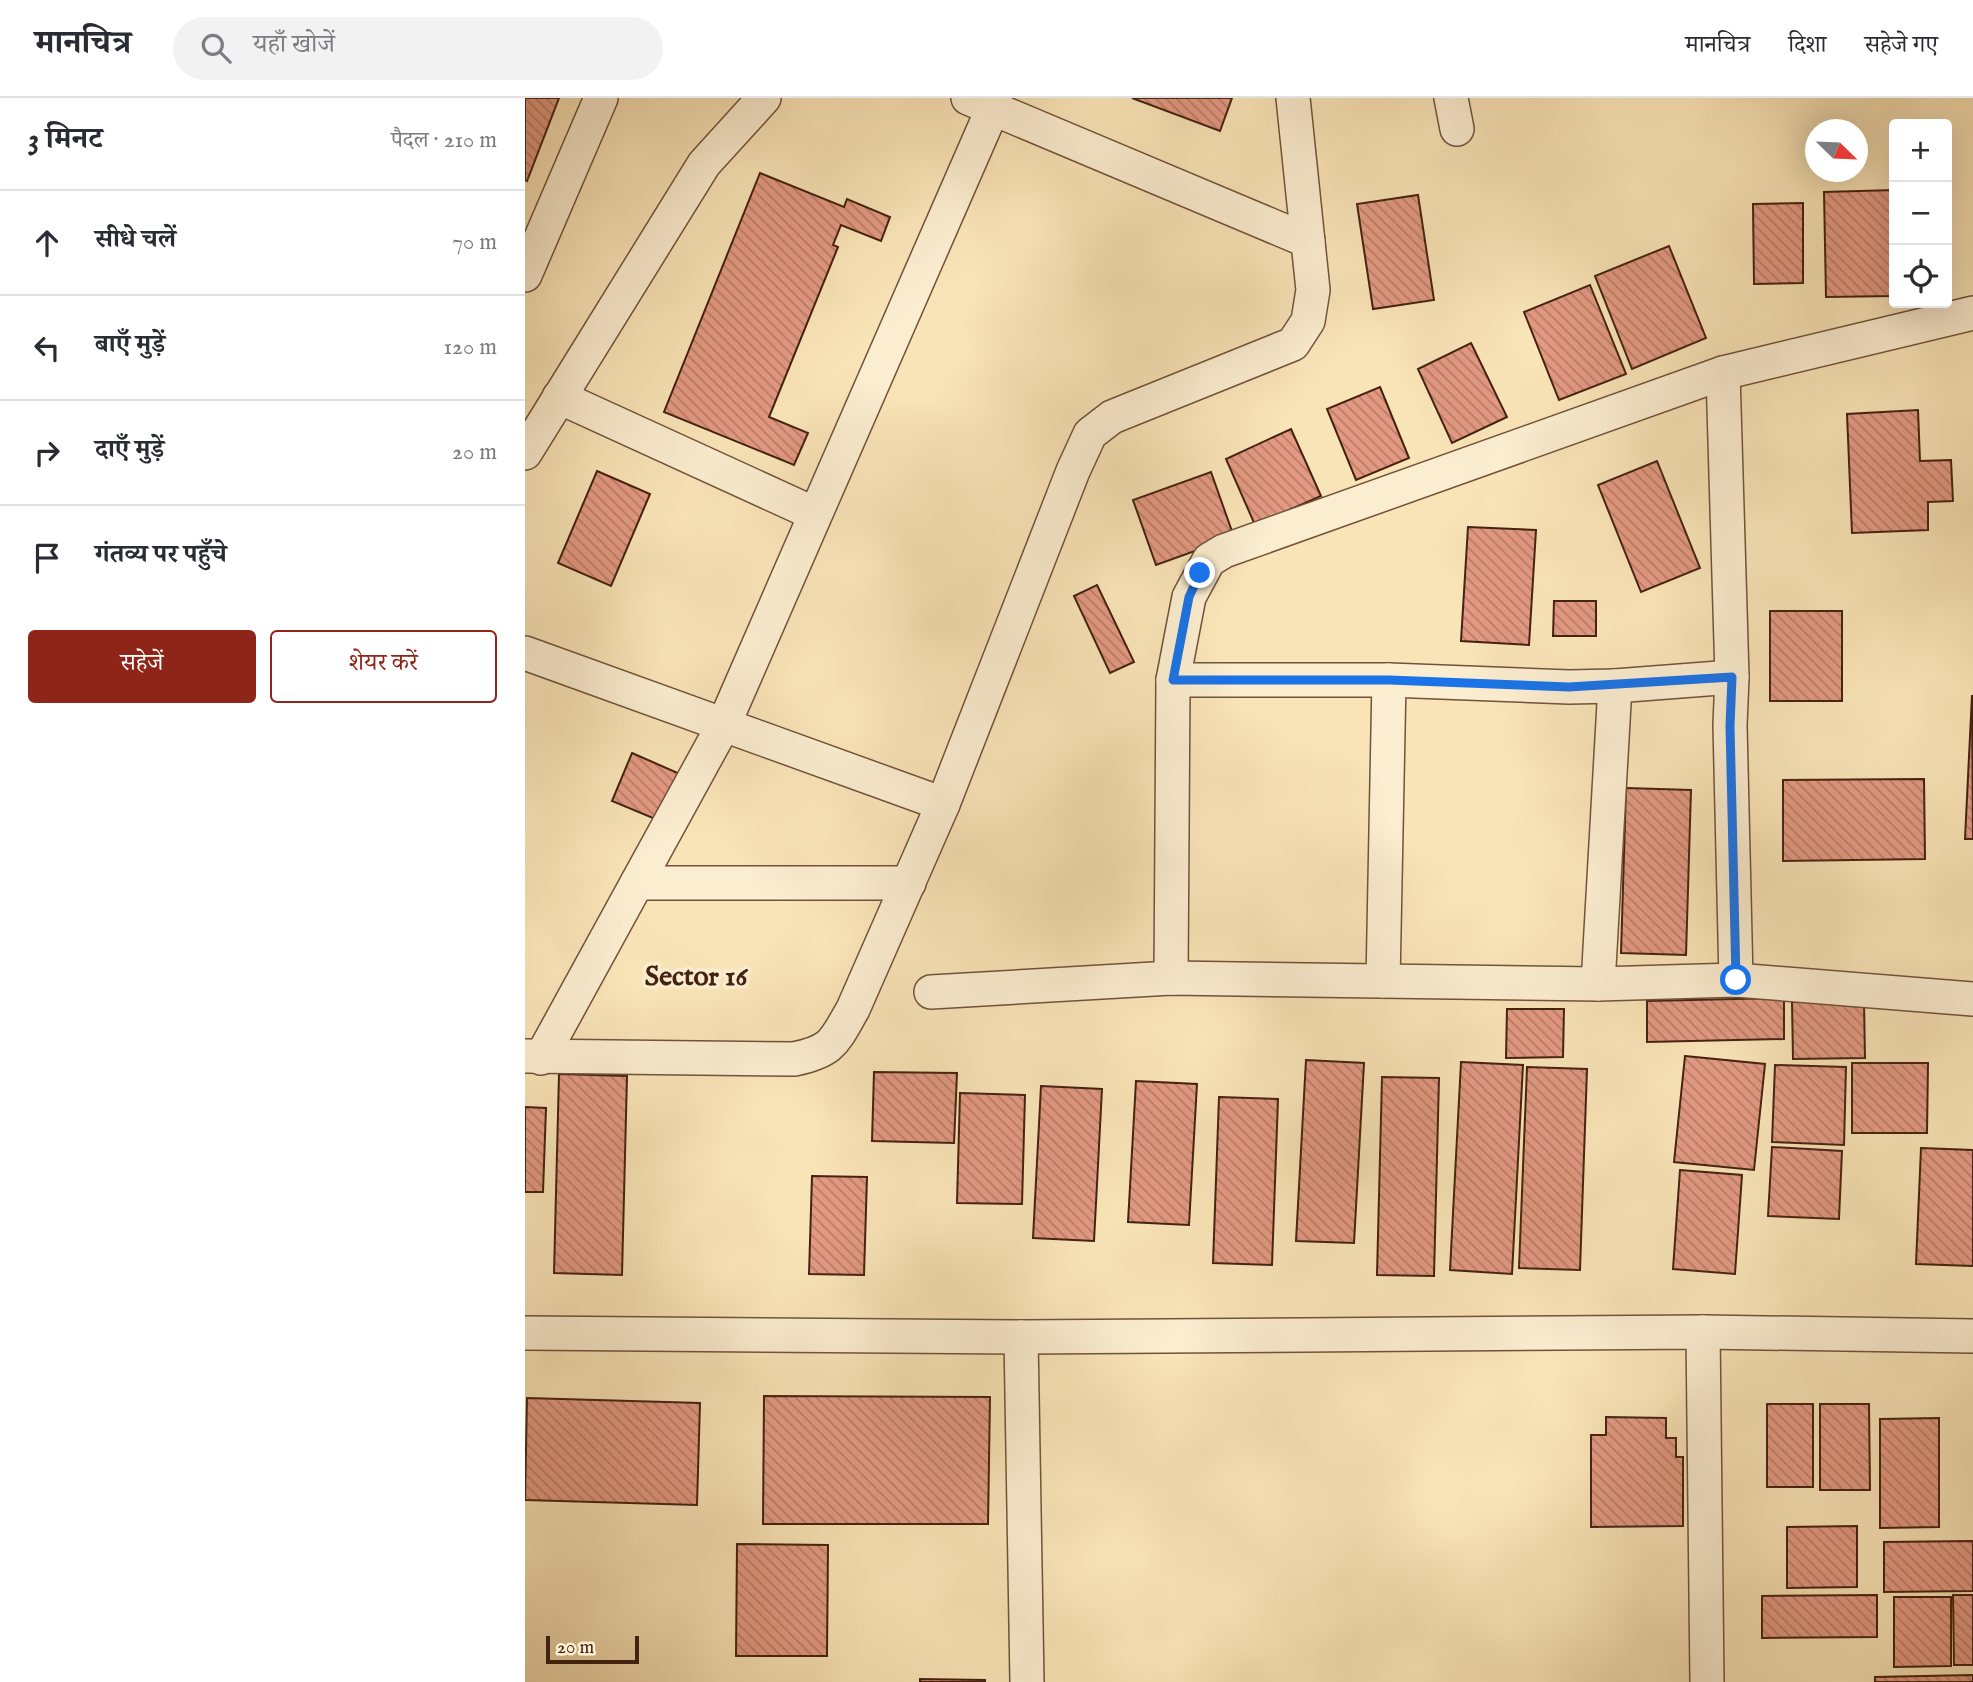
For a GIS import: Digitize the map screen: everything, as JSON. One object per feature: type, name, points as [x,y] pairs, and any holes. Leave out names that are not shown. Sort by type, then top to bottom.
[{"type":"street","points":[[525,275],[601,98]]},
{"type":"street","points":[[525,453],[704,164],[764,98]]},
{"type":"street","points":[[533,1057],[794,1059],[820,1054],[837,1037],[853,1009],[943,804],[1090,434],[1112,417],[1293,344],[1308,321],[1313,290],[1293,98]]},
{"type":"street","points":[[533,1057],[637,883],[724,724],[815,514],[981,103],[1308,241]]},
{"type":"street","points":[[1171,978],[1173,680],[1189,597],[1209,560],[1224,551],[1723,373],[1973,313]]},
{"type":"street","points":[[1723,373],[1732,677],[1730,726],[1736,980]]},
{"type":"street","points":[[559,397],[815,514]]},
{"type":"street","points":[[525,653],[943,804]]},
{"type":"street","points":[[1173,680],[1389,680],[1569,687],[1732,677]]},
{"type":"street","points":[[1383,981],[1389,680]]},
{"type":"street","points":[[1598,984],[1615,685]]},
{"type":"street","points":[[637,883],[909,883]]},
{"type":"street","points":[[931,992],[1171,978],[1598,984],[1736,980],[1973,999]]},
{"type":"street","points":[[1703,1332],[1707,1682]]},
{"type":"street","points":[[525,1333],[1021,1337],[1703,1332],[1973,1336]]},
{"type":"street","points":[[1021,1337],[1027,1682]]},
{"type":"building","points":[[525,98],[559,98],[527,181],[525,180]]},
{"type":"building","points":[[1132,98],[1232,98],[1220,131]]},
{"type":"building","points":[[760,173],[844,207],[847,199],[890,217],[881,241],[841,225],[833,245],[838,247],[769,417],[808,433],[794,465],[664,412]]},
{"type":"building","points":[[1889,190],[1889,296],[1826,297],[1824,192]]},
{"type":"building","points":[[1418,195],[1434,300],[1373,309],[1357,204]]},
{"type":"building","points":[[1803,203],[1803,283],[1754,284],[1753,204]]},
{"type":"building","points":[[1669,246],[1706,338],[1632,369],[1595,276]]},
{"type":"building","points":[[1590,285],[1626,374],[1559,400],[1524,312]]},
{"type":"building","points":[[1471,343],[1507,417],[1452,443],[1418,369]]},
{"type":"building","points":[[1380,387],[1409,458],[1356,480],[1327,409]]},
{"type":"building","points":[[1918,410],[1920,461],[1951,460],[1953,501],[1928,502],[1928,530],[1852,533],[1847,414]]},
{"type":"building","points":[[1291,429],[1321,496],[1255,525],[1226,459]]},
{"type":"building","points":[[1657,461],[1700,568],[1641,592],[1598,485]]},
{"type":"building","points":[[597,471],[650,494],[611,586],[558,563]]},
{"type":"building","points":[[1211,472],[1234,537],[1156,565],[1133,500]]},
{"type":"building","points":[[1468,527],[1536,530],[1529,645],[1461,641]]},
{"type":"building","points":[[1097,585],[1134,662],[1110,673],[1074,596]]},
{"type":"building","points":[[1554,601],[1596,601],[1596,636],[1553,636]]},
{"type":"building","points":[[1770,611],[1842,611],[1842,701],[1770,701]]},
{"type":"building","points":[[1972,695],[1973,839],[1965,839]]},
{"type":"building","points":[[632,753],[680,774],[660,821],[612,801]]},
{"type":"building","points":[[1924,779],[1925,859],[1783,861],[1783,780]]},
{"type":"building","points":[[1626,788],[1691,790],[1686,955],[1621,953]]},
{"type":"building","points":[[1784,998],[1784,1039],[1647,1042],[1647,1001]]},
{"type":"building","points":[[1864,1001],[1865,1058],[1793,1059],[1792,1002]]},
{"type":"building","points":[[1507,1009],[1564,1009],[1563,1057],[1506,1058]]},
{"type":"building","points":[[1685,1056],[1765,1064],[1754,1170],[1674,1162]]},
{"type":"building","points":[[1306,1060],[1364,1063],[1354,1243],[1296,1241]]},
{"type":"building","points":[[1461,1062],[1523,1065],[1512,1274],[1450,1270]]},
{"type":"building","points":[[1852,1063],[1928,1063],[1927,1133],[1852,1133]]},
{"type":"building","points":[[1775,1065],[1846,1067],[1844,1145],[1772,1142]]},
{"type":"building","points":[[1527,1067],[1587,1069],[1580,1270],[1519,1268]]},
{"type":"building","points":[[874,1072],[957,1073],[954,1143],[872,1141]]},
{"type":"building","points":[[559,1074],[627,1076],[622,1275],[554,1273]]},
{"type":"building","points":[[1382,1077],[1439,1078],[1434,1276],[1377,1275]]},
{"type":"building","points":[[1136,1081],[1197,1084],[1189,1225],[1128,1222]]},
{"type":"building","points":[[1041,1086],[1102,1089],[1094,1241],[1033,1238]]},
{"type":"building","points":[[960,1093],[1025,1095],[1022,1204],[957,1203]]},
{"type":"building","points":[[1219,1097],[1278,1099],[1272,1265],[1213,1263]]},
{"type":"building","points":[[525,1107],[546,1108],[543,1192],[525,1192]]},
{"type":"building","points":[[1772,1147],[1842,1151],[1839,1219],[1768,1216]]},
{"type":"building","points":[[1921,1148],[1973,1150],[1973,1266],[1916,1264]]},
{"type":"building","points":[[1680,1170],[1742,1175],[1735,1274],[1673,1269]]},
{"type":"building","points":[[812,1176],[867,1177],[864,1275],[809,1274]]},
{"type":"building","points":[[764,1396],[990,1397],[988,1524],[763,1524]]},
{"type":"building","points":[[527,1398],[700,1403],[697,1505],[525,1500]]},
{"type":"building","points":[[1767,1404],[1813,1404],[1813,1487],[1767,1487]]},
{"type":"building","points":[[1820,1404],[1869,1404],[1870,1490],[1820,1490]]},
{"type":"building","points":[[1606,1417],[1666,1418],[1666,1438],[1676,1438],[1676,1457],[1683,1457],[1683,1526],[1591,1527],[1591,1435],[1606,1435]]},
{"type":"building","points":[[1939,1418],[1939,1527],[1880,1528],[1880,1419]]},
{"type":"building","points":[[1857,1526],[1857,1587],[1787,1588],[1787,1527]]},
{"type":"building","points":[[1973,1541],[1973,1591],[1884,1592],[1884,1542]]},
{"type":"building","points":[[737,1544],[828,1545],[827,1656],[736,1656]]},
{"type":"building","points":[[1877,1595],[1877,1637],[1762,1638],[1762,1596]]},
{"type":"building","points":[[1953,1595],[1973,1595],[1973,1665],[1954,1665]]},
{"type":"building","points":[[1894,1597],[1951,1597],[1951,1666],[1894,1667]]},
{"type":"building","points":[[1973,1675],[1973,1682],[1875,1682],[1875,1677]]},
{"type":"building","points":[[920,1679],[985,1680],[985,1682],[920,1682]]},
{"type":"district","name":"Sector 16","points":[[696,977]]},
{"type":"route","points":[[1200,573],[1189,597],[1173,680],[1389,680],[1569,687],[1732,677],[1730,726],[1736,980]]}]
